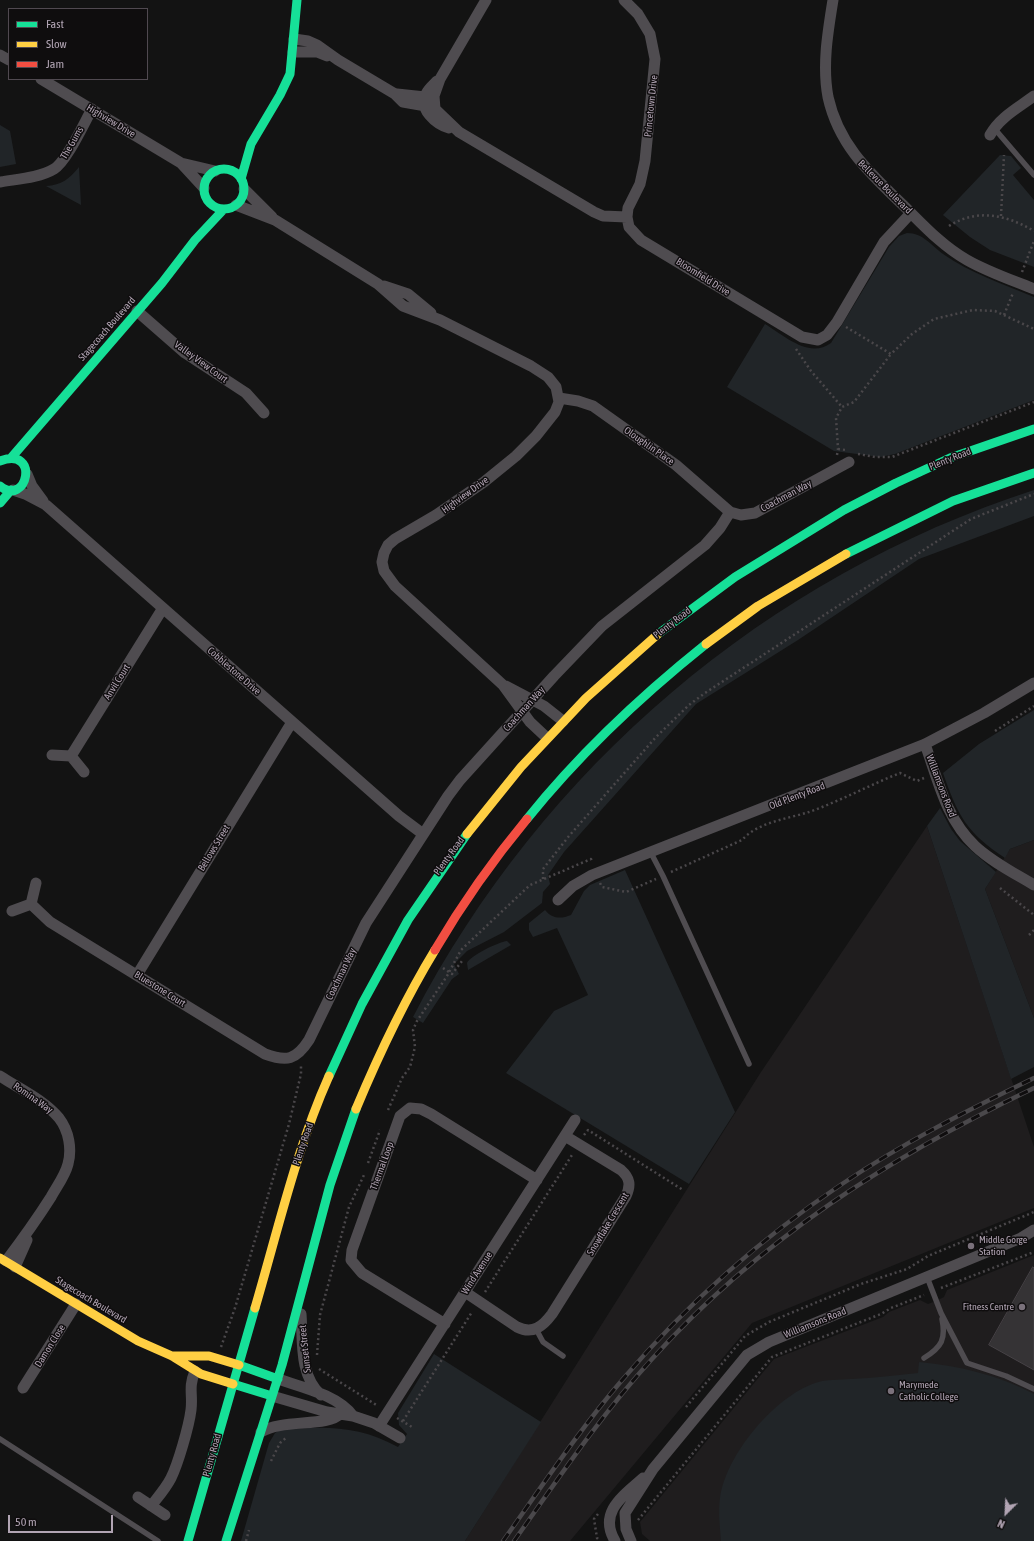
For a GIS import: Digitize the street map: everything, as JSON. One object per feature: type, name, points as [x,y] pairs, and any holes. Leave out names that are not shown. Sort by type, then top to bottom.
[{"type":"main road","points":[[251,144],[242,184],[240,201],[236,206],[224,209],[211,205],[207,200],[204,188],[207,178],[236,158],[251,144],[286,84],[290,74],[293,52],[297,0]]},
{"type":"main road","points":[[219,170],[234,172],[242,184]]},
{"type":"main road","name":"Stagecoach Boulevard","points":[[195,240],[207,200]]},
{"type":"main road","name":"Stagecoach Boulevard","points":[[5,458],[34,432],[47,414],[171,272],[195,240],[224,209]]},
{"type":"main road","name":"Plenty Road","points":[[188,1541],[293,1173],[319,1096],[345,1038],[396,937],[437,873],[490,802],[546,737],[614,670],[668,625],[711,593],[760,560],[852,506],[901,480],[1003,438],[1034,429]]},
{"type":"main road","name":"Stagecoach Boulevard","points":[[27,472],[28,454],[34,432]]},
{"type":"main road","points":[[0,503],[12,490],[22,486],[27,472],[21,461],[5,458]]},
{"type":"main road","points":[[226,1541],[278,1379],[299,1298],[349,1127],[378,1059],[405,1002],[472,890],[544,796],[611,726],[692,655],[726,628],[770,598],[860,545],[971,493],[1034,473]]},
{"type":"main road","points":[[0,486],[12,490]]},
{"type":"main road","name":"Stagecoach Boulevard","points":[[7,1262],[138,1341],[172,1356],[195,1371],[272,1396]]},
{"type":"main road","name":"Stagecoach Boulevard","points":[[172,1356],[216,1358],[278,1379]]},
{"type":"main road","points":[[195,1371],[198,1356]]},
{"type":"street","points":[[428,102],[434,96],[440,79],[486,0]]},
{"type":"street","name":"Princetown Drive","points":[[624,0],[638,14],[650,34],[655,59],[645,161],[640,184],[628,208],[627,217]]},
{"type":"street","name":"Bellevue Boulevard","points":[[833,0],[826,73],[828,96],[837,123],[852,152],[865,169],[936,238],[957,253],[988,270],[1034,289]]},
{"type":"street","name":"Bellevue Boulevard","points":[[830,23],[841,0]]},
{"type":"street","points":[[294,39],[308,41],[317,45],[338,60],[395,94],[428,102],[438,114],[459,132],[594,212],[603,216],[627,217]]},
{"type":"street","points":[[293,52],[317,52],[338,60]]},
{"type":"street","name":"Highview Drive","points":[[43,80],[181,163],[204,188]]},
{"type":"street","points":[[992,131],[1011,111],[1034,96]]},
{"type":"street","name":"The Gums","points":[[0,182],[39,174],[55,168],[64,157],[92,109]]},
{"type":"street","name":"Highview Drive","points":[[181,163],[219,170]]},
{"type":"street","points":[[242,184],[275,220]]},
{"type":"street","points":[[236,206],[275,220],[378,284],[408,294],[440,320],[541,372],[554,382],[559,398]]},
{"type":"street","name":"Bloomfield Drive","points":[[627,217],[629,227],[641,240],[802,337],[813,340],[824,338],[837,322],[884,242],[911,213]]},
{"type":"street","name":"Valley View Court","points":[[138,311],[191,357],[246,393],[264,413]]},
{"type":"street","name":"Highview Drive","points":[[546,737],[530,722],[503,685],[395,586],[384,571],[383,557],[386,548],[395,539],[436,515],[484,482],[516,456],[550,418],[557,407],[559,398]]},
{"type":"street","name":"Oloughlin Place","points":[[559,398],[578,401],[593,406],[676,465],[730,512]]},
{"type":"street","name":"Coachman Way","points":[[295,1056],[309,1040],[366,923],[423,834],[460,780],[532,700],[602,626],[705,545],[720,528],[730,512],[741,515],[755,513],[834,470],[850,455]]},
{"type":"street","name":"Cobblestone Drive","points":[[27,472],[32,486],[46,505],[399,816],[423,834]]},
{"type":"street","name":"Cobblestone Drive","points":[[12,490],[25,494],[46,505]]},
{"type":"street","name":"Anvil Court","points":[[71,756],[163,608]]},
{"type":"street","name":"Old Plenty Road","points":[[558,900],[573,886],[597,873],[925,744],[984,713],[1034,683]]},
{"type":"street","name":"Highview Drive","points":[[503,685],[544,706],[563,721]]},
{"type":"street","name":"Bellows Street","points":[[137,975],[292,722]]},
{"type":"street","name":"Williamsons Road","points":[[925,744],[951,815],[965,836],[988,857],[1034,885]]},
{"type":"street","points":[[52,755],[71,756],[84,772]]},
{"type":"street","points":[[12,911],[31,904],[36,883]]},
{"type":"street","name":"Bluestone Court","points":[[31,904],[50,922],[265,1054],[284,1059],[295,1056]]},
{"type":"street","name":"Romina Way","points":[[0,1076],[50,1108],[60,1119],[69,1141],[70,1153],[66,1171],[30,1232],[7,1262]]},
{"type":"street","name":"Thermal Loop","points":[[445,1324],[362,1273],[351,1260],[354,1244],[400,1116],[410,1108],[421,1109],[536,1180]]},
{"type":"street","name":"Wind Avenue","points":[[379,1426],[575,1120]]},
{"type":"street","name":"Snowflake Crescent","points":[[536,1329],[543,1326],[552,1314],[628,1191],[629,1182],[625,1173],[565,1136]]},
{"type":"street","name":"Williamsons Road","points":[[631,1541],[626,1529],[625,1513],[654,1469],[736,1368],[756,1348],[1021,1238],[1034,1230]]},
{"type":"street","name":"Williamsons Road","points":[[1021,1238],[1034,1237]]},
{"type":"street","points":[[465,1292],[522,1329],[527,1331],[536,1329]]},
{"type":"street","name":"Sunset Street","points":[[299,1298],[306,1372],[311,1385],[321,1395]]},
{"type":"street","name":"Damon Close","points":[[24,1388],[76,1304]]},
{"type":"street","points":[[151,1506],[169,1481],[174,1469],[189,1417],[191,1406],[190,1385],[195,1371]]},
{"type":"street","name":"Sunset Street","points":[[278,1379],[341,1404],[353,1416]]},
{"type":"street","name":"Sunset Street","points":[[272,1396],[353,1416],[379,1426],[400,1438]]},
{"type":"street","points":[[260,1432],[275,1425],[328,1421],[340,1414]]},
{"type":"street","name":"Williamsons Road","points":[[615,1541],[609,1528],[610,1513],[621,1498],[654,1469]]},
{"type":"street","points":[[138,1497],[164,1515]]},
{"type":"lane","points":[[992,131],[1034,175]]},
{"type":"lane","points":[[651,853],[749,1064]]},
{"type":"lane","points":[[927,1277],[941,1313],[967,1363],[1006,1376],[1034,1389]]},
{"type":"lane","points":[[924,1358],[937,1348],[943,1338],[944,1332],[941,1313]]},
{"type":"lane","points":[[536,1329],[543,1342],[563,1356]]},
{"type":"lane","points":[[0,1439],[158,1541]]},
{"type":"path","points":[[1001,216],[1004,153]]},
{"type":"path","points":[[949,226],[957,221],[976,216],[1001,216],[1018,222],[1034,231]]},
{"type":"path","points":[[834,470],[838,449],[836,418],[842,406],[854,402],[890,354],[912,334],[934,319],[973,310],[995,311],[1034,329]]},
{"type":"path","points":[[837,322],[890,354]]},
{"type":"path","points":[[796,349],[810,371],[842,406]]},
{"type":"path","points":[[838,449],[850,455],[875,458],[892,456],[1034,402]]},
{"type":"path","points":[[543,879],[544,869],[569,836],[656,737],[689,705],[705,693],[856,596],[971,519],[1034,494]]},
{"type":"path","points":[[995,732],[1034,706]]},
{"type":"path","points":[[449,971],[461,950],[530,885],[591,859],[602,887],[626,892],[742,840],[748,832],[810,811],[900,773],[917,781],[936,775]]},
{"type":"path","points":[[1000,888],[1034,915]]},
{"type":"path","points":[[1029,935],[1034,930]]},
{"type":"path","points":[[429,960],[452,974],[462,961]]},
{"type":"path","points":[[216,1358],[234,1308],[289,1124],[301,1074],[301,1065],[295,1056]]},
{"type":"path","points":[[403,1421],[588,1130],[683,1190]]},
{"type":"path","points":[[638,1526],[638,1521],[772,1357],[881,1314],[891,1308],[1034,1252]]},
{"type":"path","points":[[317,1368],[412,1427]]},
{"type":"shaded area","points":[[0,125],[10,131],[16,164],[0,167]]},
{"type":"shaded area","points":[[1000,155],[1011,156],[1021,168],[1013,175],[1034,200],[1034,267],[990,250],[970,237],[943,215]]},
{"type":"shaded area","points":[[79,167],[81,205],[46,186],[65,181]]},
{"type":"shaded area","points":[[907,233],[922,237],[943,254],[964,267],[1034,297],[1034,400],[895,454],[880,457],[834,451],[727,387],[765,324],[789,340],[806,347],[823,347],[831,343],[889,247],[899,236]]},
{"type":"shaded area","points":[[1034,490],[1034,516],[919,559],[798,640],[696,704],[564,852],[548,875],[550,884],[543,892],[542,903],[504,932],[467,951],[454,964],[459,974],[452,979],[423,1023],[413,1017],[466,926],[527,841],[596,763],[672,692],[754,629],[842,574],[936,527]]},
{"type":"shaded area","points":[[1034,710],[1034,840],[1010,849],[1005,858],[981,840],[965,822],[954,801],[943,773],[979,744]]},
{"type":"shaded area","points":[[940,808],[951,829],[960,841],[996,872],[985,889],[1034,1018],[1034,1067],[1011,1079],[927,826]]},
{"type":"shaded area","points":[[927,826],[1034,1147],[1034,1208],[752,1323],[570,1541],[465,1541],[761,1072]]},
{"type":"shaded area","points":[[1034,840],[1034,1018],[985,889],[1010,849]]},
{"type":"shaded area","points":[[625,870],[735,1112],[689,1184],[506,1073],[554,1011],[588,995],[557,928],[533,937],[529,930],[529,923],[545,910],[554,917],[571,915],[584,891],[590,885]]},
{"type":"shaded area","points":[[507,941],[511,945],[468,970],[467,963],[473,957],[491,947]]},
{"type":"shaded area","name":"Marymede Catholic College","points":[[1034,1255],[1034,1541],[650,1541],[642,1534],[640,1522],[774,1359],[883,1317],[889,1312],[920,1300],[928,1304],[936,1301],[944,1297],[947,1290]]},
{"type":"shaded area","points":[[434,1354],[541,1422],[465,1541],[241,1541],[269,1443],[275,1433],[279,1430],[311,1428],[340,1429],[369,1434],[398,1447],[407,1434],[399,1425],[398,1413]]},
{"type":"shaded area","name":"Marymede Catholic College","points":[[919,1362],[978,1372],[1020,1387],[1034,1394],[1034,1541],[721,1541],[719,1503],[724,1481],[742,1446],[769,1414],[799,1390],[815,1383],[828,1380],[918,1373]]},
{"type":"building","name":"Fitness Centre","points":[[1033,1267],[1034,1268],[1034,1370],[989,1345]]},
{"type":"railway","points":[[503,1541],[561,1458],[607,1398],[672,1325],[726,1274],[782,1227],[865,1169],[936,1128],[1034,1078]]},
{"type":"railway","points":[[514,1541],[580,1448],[633,1380],[694,1316],[737,1276],[782,1239],[830,1204],[878,1172],[929,1143],[1034,1088]]},
{"type":"traffic: fast","points":[[241,179],[251,144],[280,95],[290,74],[297,0]]},
{"type":"traffic: fast","points":[[224,169],[235,172],[241,178],[244,189],[241,200],[235,206],[224,209],[213,206],[207,200],[204,189],[207,178],[213,172],[224,169]]},
{"type":"traffic: fast","points":[[11,458],[162,283],[195,240],[224,209]]},
{"type":"traffic: fast","points":[[658,634],[735,577],[844,510],[896,483],[950,458],[1034,429]]},
{"type":"traffic: fast","points":[[0,461],[13,459],[21,462],[25,468],[26,476],[23,484],[17,489],[9,491],[0,486]]},
{"type":"traffic: fast","points":[[846,554],[953,501],[1034,473]]},
{"type":"traffic: fast","points":[[0,503],[11,490]]},
{"type":"traffic: fast","points":[[527,819],[568,771],[612,726],[658,684],[706,644]]},
{"type":"traffic: fast","points":[[329,1076],[362,1004],[408,920],[467,834]]},
{"type":"traffic: fast","points":[[226,1541],[282,1365],[330,1185],[356,1109]]},
{"type":"traffic: fast","points":[[188,1541],[255,1308]]},
{"type":"traffic: fast","points":[[239,1365],[278,1379]]},
{"type":"traffic: fast","points":[[233,1384],[272,1396]]},
{"type":"traffic: slow","points":[[706,644],[758,606],[846,554]]},
{"type":"traffic: slow","points":[[467,834],[521,767],[586,698],[658,634]]},
{"type":"traffic: slow","points":[[356,1109],[392,1028],[435,950]]},
{"type":"traffic: slow","points":[[255,1308],[297,1161],[317,1104],[329,1076]]},
{"type":"traffic: slow","points":[[0,1258],[138,1341],[172,1356],[201,1374],[233,1384]]},
{"type":"traffic: slow","points":[[172,1356],[209,1356],[239,1365]]},
{"type":"traffic: jam","points":[[435,950],[478,883],[527,819]]},
{"type":"place","name":"Middle Gorge Station","points":[[971,1246]]},
{"type":"place","name":"Fitness Centre","points":[[1022,1307]]},
{"type":"place","name":"Marymede Catholic College","points":[[891,1391]]}]
